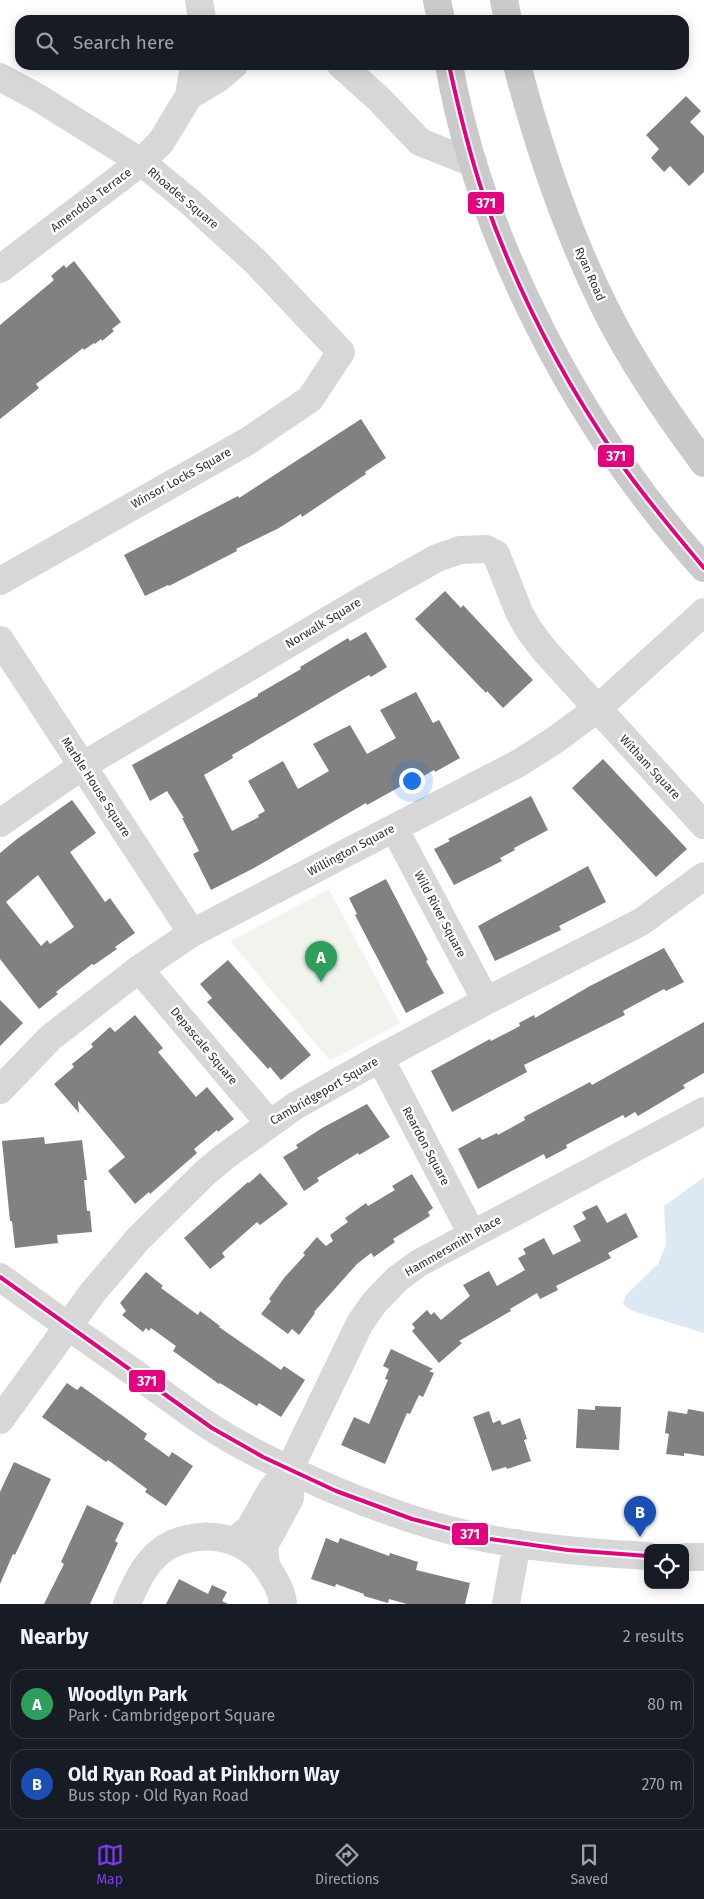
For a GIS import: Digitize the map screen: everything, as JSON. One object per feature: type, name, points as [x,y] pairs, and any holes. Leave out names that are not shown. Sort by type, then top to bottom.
[{"type":"main road","points":[[437,0],[439,15]]},
{"type":"main road","points":[[504,0],[507,15]]},
{"type":"main road","points":[[449,70],[473,163],[492,219],[512,271],[542,332],[576,392],[632,479],[669,528],[704,568]]},
{"type":"main road","name":"Ryan Road","points":[[518,70],[549,174],[573,236],[606,310],[641,371],[680,431],[704,463]]},
{"type":"street","points":[[199,0],[201,15]]},
{"type":"street","name":"Amendola Terrace","points":[[0,270],[141,162],[161,142],[189,96],[193,70]]},
{"type":"street","name":"Amendola Terrace","points":[[189,96],[219,78],[228,70]]},
{"type":"street","points":[[346,70],[420,142],[473,163]]},
{"type":"street","name":"Rhoades Square","points":[[0,77],[37,97],[141,162],[189,201],[256,262],[341,352]]},
{"type":"street","name":"Winsor Locks Square","points":[[0,581],[248,441],[310,399],[341,352]]},
{"type":"street","name":"Norwalk Square","points":[[0,822],[82,766],[364,599],[437,558],[460,550],[486,549],[496,554],[519,612],[529,630],[545,651],[597,709]]},
{"type":"street","name":"Willington Square","points":[[0,1090],[50,1038],[139,969],[192,933],[520,763],[597,709],[704,612]]},
{"type":"street","name":"Marble House Square","points":[[0,640],[192,933]]},
{"type":"street","name":"Witham Square","points":[[597,709],[704,824]]},
{"type":"street","name":"Wild River Square","points":[[394,828],[486,1001]]},
{"type":"street","name":"Cambridgeport Square","points":[[0,1420],[93,1292],[139,1238],[205,1173],[269,1123],[295,1106],[380,1058],[486,1001],[641,922],[704,876]]},
{"type":"street","name":"Depascale Square","points":[[139,969],[269,1123]]},
{"type":"street","name":"Reardon Square","points":[[380,1058],[472,1234]]},
{"type":"street","name":"Hammersmith Place","points":[[234,1540],[250,1528],[272,1489],[289,1470],[360,1323],[374,1304],[397,1279],[419,1263],[704,1111]]},
{"type":"street","points":[[0,1277],[201,1420],[238,1443],[289,1470],[335,1491],[439,1527],[517,1543],[604,1554],[644,1556]]},
{"type":"street","name":"Hammersmith Place","points":[[266,1565],[264,1546],[290,1498],[289,1470]]},
{"type":"street","points":[[126,1604],[140,1575],[151,1560],[171,1544],[209,1536],[234,1540],[256,1554],[266,1565],[278,1588],[282,1596],[282,1604]]},
{"type":"street","points":[[506,1604],[517,1543]]},
{"type":"street","points":[[689,1557],[704,1557]]},
{"type":"shaded area","points":[[329,889],[400,1023],[330,1061],[230,941]]},
{"type":"shaded area","points":[[704,1177],[704,1333],[632,1311],[623,1304],[626,1295],[658,1264],[666,1245],[664,1206]]},
{"type":"building","points":[[686,96],[701,111],[690,122],[704,136],[704,172],[689,186],[670,166],[664,172],[651,158],[659,149],[646,135]]},
{"type":"building","points":[[74,261],[121,322],[102,341],[101,339],[84,350],[83,348],[36,384],[39,388],[0,419],[0,325],[54,280],[51,276],[64,265],[66,268]]},
{"type":"building","points":[[361,419],[386,458],[365,472],[366,474],[302,517],[301,514],[279,528],[236,549],[237,551],[169,586],[145,596],[124,555],[238,496],[239,498]]},
{"type":"building","points":[[445,591],[461,608],[463,605],[533,680],[503,708],[487,691],[486,693],[415,619]]},
{"type":"building","points":[[366,632],[387,667],[371,677],[369,675],[353,684],[232,755],[233,758],[204,775],[232,831],[259,817],[258,815],[265,811],[248,781],[283,761],[298,789],[329,771],[313,744],[350,725],[367,754],[396,738],[380,710],[416,692],[433,723],[439,720],[460,758],[435,772],[434,770],[413,782],[412,780],[367,805],[366,803],[254,868],[211,890],[193,854],[199,851],[182,818],[184,818],[167,791],[150,801],[132,765],[258,696],[258,694],[348,638],[350,641]]},
{"type":"building","points":[[603,759],[687,849],[656,877],[572,788]]},
{"type":"building","points":[[531,796],[548,830],[514,848],[515,850],[500,858],[502,861],[454,885],[434,849],[450,841],[448,839]]},
{"type":"building","points":[[72,800],[96,833],[70,852],[105,902],[110,898],[135,933],[115,947],[117,949],[94,965],[92,964],[56,992],[58,994],[39,1009],[0,959],[0,853]],"holes":[[[38,875],[74,927],[50,944],[47,940],[41,946],[6,902]]]},
{"type":"building","points":[[588,866],[606,902],[559,926],[561,930],[495,961],[478,926]]},
{"type":"building","points":[[386,879],[428,960],[426,961],[444,993],[406,1013],[355,915],[357,914],[349,898]]},
{"type":"building","points":[[664,948],[684,982],[666,991],[664,989],[623,1011],[625,1015],[524,1065],[527,1072],[452,1112],[431,1071],[490,1039],[491,1041],[520,1026],[519,1023],[534,1015],[535,1018],[590,986]]},
{"type":"building","points":[[228,960],[311,1055],[281,1080],[270,1067],[268,1069],[207,1002],[212,998],[200,984]]},
{"type":"building","points":[[0,1000],[23,1023],[0,1046]]},
{"type":"building","points":[[135,1015],[163,1048],[158,1052],[196,1097],[207,1087],[234,1119],[194,1149],[197,1153],[150,1194],[149,1192],[135,1204],[108,1171],[125,1157],[78,1101],[79,1113],[54,1084],[74,1067],[72,1064],[93,1047],[91,1044],[110,1027],[115,1032]]},
{"type":"building","points":[[704,1022],[704,1073],[683,1085],[685,1088],[638,1116],[635,1112],[625,1118],[623,1115],[566,1145],[567,1148],[546,1159],[544,1154],[478,1189],[458,1149],[480,1137],[482,1140],[497,1133],[498,1135],[525,1120],[524,1117],[590,1082],[592,1085]]},
{"type":"building","points":[[367,1104],[390,1137],[359,1155],[358,1153],[317,1178],[319,1181],[304,1191],[283,1157],[298,1148],[296,1145],[322,1128]]},
{"type":"building","points":[[44,1137],[45,1144],[82,1140],[87,1180],[84,1180],[87,1211],[90,1211],[92,1232],[57,1235],[58,1243],[15,1248],[12,1221],[10,1221],[2,1141]]},
{"type":"building","points":[[260,1173],[288,1204],[260,1225],[257,1222],[222,1253],[225,1257],[210,1269],[184,1238]]},
{"type":"building","points":[[412,1174],[433,1208],[428,1212],[430,1216],[393,1239],[395,1242],[374,1257],[371,1253],[357,1264],[314,1312],[299,1335],[292,1329],[288,1334],[261,1314],[284,1278],[305,1255],[303,1253],[317,1237],[326,1246],[333,1241],[330,1235],[348,1222],[345,1218],[366,1203],[368,1206],[395,1190],[392,1186]]},
{"type":"building","points":[[597,1205],[607,1223],[626,1213],[638,1237],[608,1253],[611,1258],[556,1286],[558,1290],[540,1299],[537,1293],[510,1309],[511,1311],[459,1341],[462,1343],[439,1363],[412,1331],[415,1328],[412,1324],[427,1310],[431,1315],[434,1312],[441,1320],[470,1296],[463,1285],[489,1271],[497,1286],[525,1270],[518,1258],[526,1254],[523,1249],[544,1238],[553,1255],[581,1241],[573,1226],[586,1219],[582,1212]]},
{"type":"building","points":[[146,1272],[163,1286],[161,1288],[198,1315],[200,1311],[219,1327],[281,1370],[284,1366],[305,1380],[281,1417],[259,1403],[257,1406],[219,1384],[173,1351],[176,1346],[151,1328],[149,1331],[146,1328],[143,1332],[122,1315],[126,1311],[120,1303]]},
{"type":"building","points":[[391,1349],[433,1369],[429,1371],[434,1373],[423,1397],[419,1395],[410,1414],[407,1413],[385,1464],[341,1445],[354,1417],[369,1424],[388,1380],[385,1379],[389,1369],[383,1366]]},
{"type":"building","points":[[67,1383],[77,1390],[81,1386],[123,1416],[147,1434],[144,1439],[169,1457],[172,1452],[193,1466],[166,1506],[145,1492],[147,1489],[108,1460],[106,1462],[42,1417]]},
{"type":"building","points":[[595,1406],[621,1407],[619,1450],[576,1448],[578,1409],[595,1410]]},
{"type":"building","points":[[688,1409],[704,1412],[704,1456],[684,1453],[684,1456],[666,1454],[669,1434],[665,1433],[668,1411],[687,1414]]},
{"type":"building","points":[[489,1411],[493,1423],[500,1420],[502,1425],[520,1418],[527,1439],[524,1440],[531,1461],[507,1469],[506,1467],[492,1471],[473,1417]]},
{"type":"building","points":[[14,1462],[51,1479],[0,1584],[0,1492]]},
{"type":"building","points":[[87,1505],[124,1523],[115,1541],[118,1543],[90,1604],[44,1604],[64,1564],[61,1562]]},
{"type":"building","points":[[326,1538],[338,1543],[340,1538],[389,1556],[390,1553],[418,1562],[416,1570],[470,1583],[465,1604],[407,1604],[389,1599],[388,1603],[364,1596],[364,1594],[336,1584],[335,1587],[311,1579]]},
{"type":"building","points":[[179,1579],[208,1594],[212,1585],[227,1592],[222,1601],[228,1604],[166,1604]]},
{"type":"transit line","name":"371","points":[[450,70],[474,167],[485,200],[512,268],[543,334],[578,397],[617,458],[648,500],[704,568]]},
{"type":"transit line","name":"371","points":[[0,1277],[212,1428],[263,1457],[336,1491],[412,1519],[490,1539],[568,1550],[644,1556]]},
{"type":"place","name":"Woodlyn Park","points":[[321,982]]},
{"type":"place","name":"Old Ryan Road at Pinkhorn Way","points":[[640,1537]]}]
